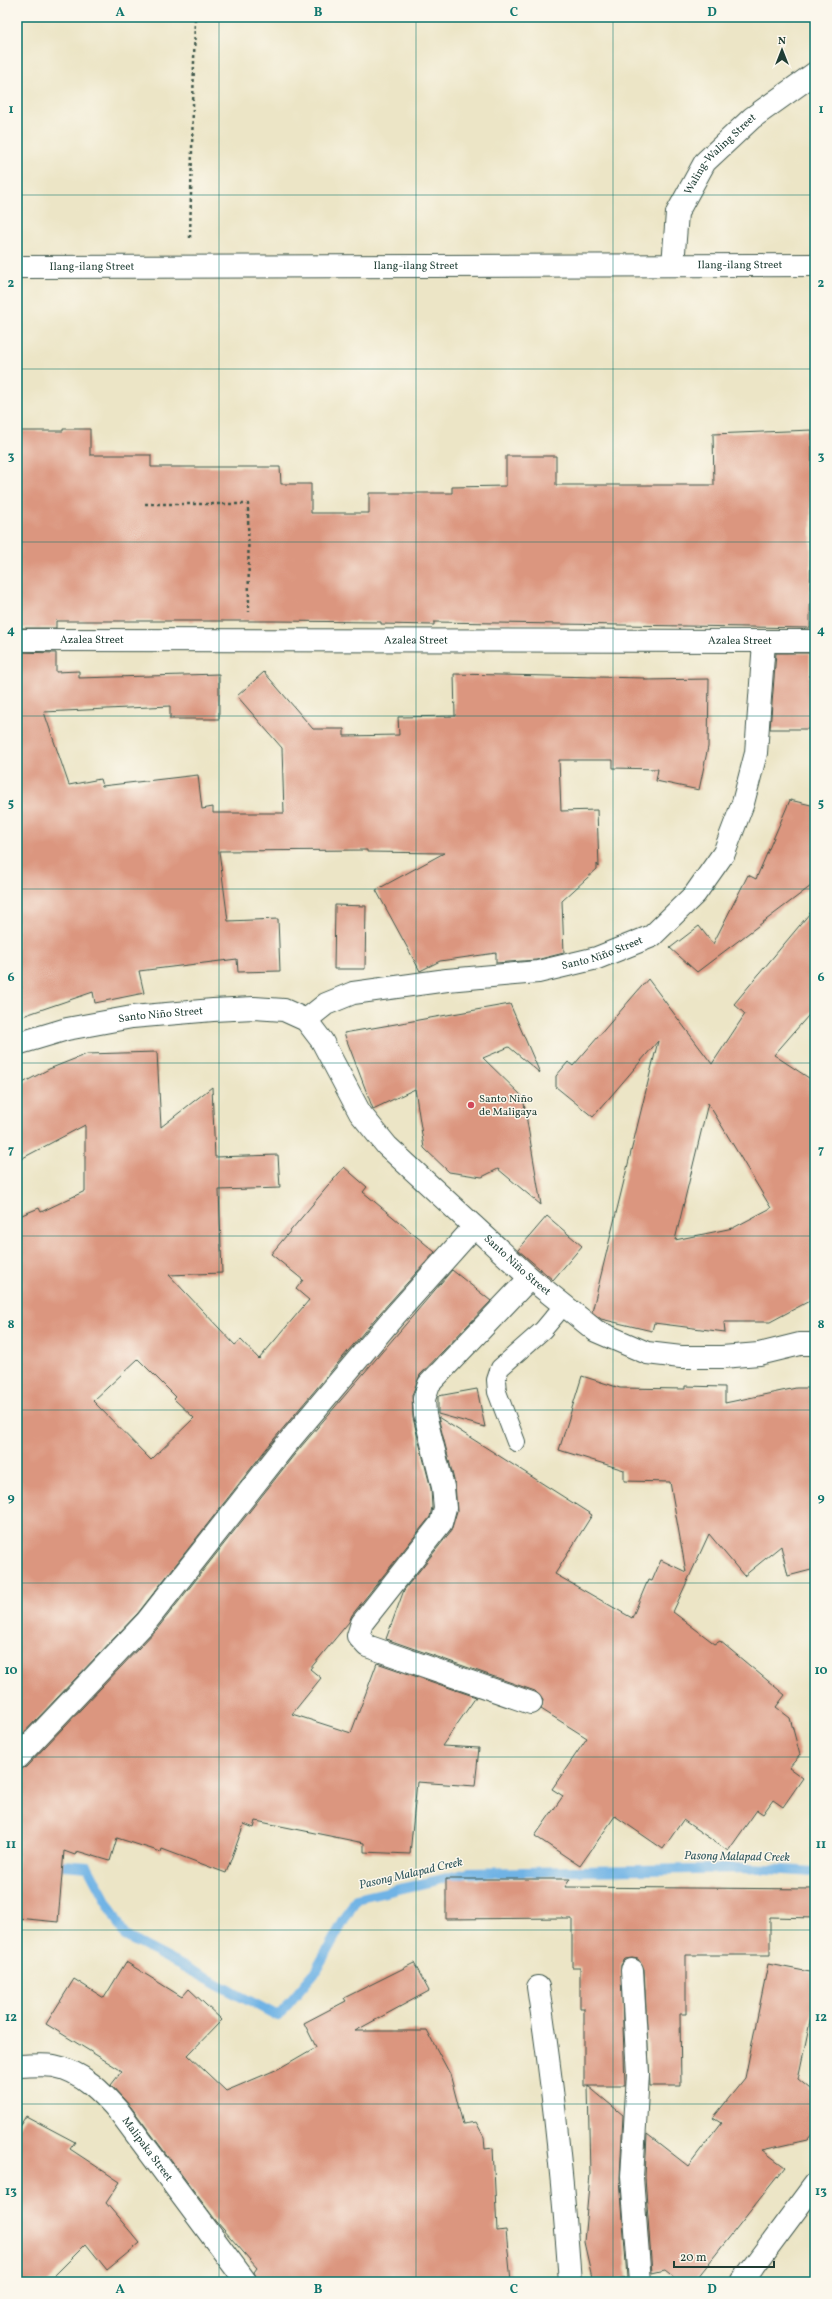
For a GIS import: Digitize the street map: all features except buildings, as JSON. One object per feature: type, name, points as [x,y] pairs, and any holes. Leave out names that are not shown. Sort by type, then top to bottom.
[{"type":"street","name":"Waling-Waling Street","points":[[673,265],[677,213],[705,162],[752,118],[815,73]]},
{"type":"street","name":"Ilang-ilang Street","points":[[17,266],[815,265]]},
{"type":"street","name":"Azalea Street","points":[[17,640],[815,641]]},
{"type":"street","name":"Santo Niño Street","points":[[306,1020],[326,1004],[354,993],[447,980],[538,972],[597,958],[652,936],[695,894],[720,858],[743,803],[756,753],[764,642]]},
{"type":"street","name":"Santo Niño Street","points":[[17,1044],[67,1029],[132,1017],[213,1010],[284,1010],[306,1020],[322,1041],[360,1113],[387,1146],[530,1278],[596,1331],[647,1353],[681,1357],[722,1357],[759,1354],[800,1344],[815,1344]]},
{"type":"street","points":[[17,1758],[147,1620],[284,1447],[390,1321],[474,1227]]},
{"type":"street","points":[[530,1278],[429,1384],[424,1399],[426,1415],[443,1488],[445,1508],[440,1523],[362,1623],[358,1636],[367,1646],[531,1703]]},
{"type":"street","points":[[632,1970],[638,2074],[632,2177],[640,2282]]},
{"type":"street","points":[[538,1987],[553,2093],[564,2194],[570,2282]]},
{"type":"street","name":"Malipaka Street","points":[[17,2066],[54,2066],[79,2075],[103,2092],[246,2282]]},
{"type":"street","points":[[742,2282],[815,2184]]},
{"type":"lane","points":[[516,1442],[498,1392],[496,1380],[500,1368],[543,1330],[564,1305]]},
{"type":"path","points":[[189,266],[195,17]]},
{"type":"path","points":[[145,504],[248,504],[250,641]]},
{"type":"waterway","name":"Pasong Malapad Creek","points":[[50,1864],[88,1867],[125,1936],[278,2016],[315,1972],[356,1899],[468,1873],[751,1868],[815,1872]]},
{"type":"place","name":"Santo Niño de Maligaya","points":[[471,1105]]}]
